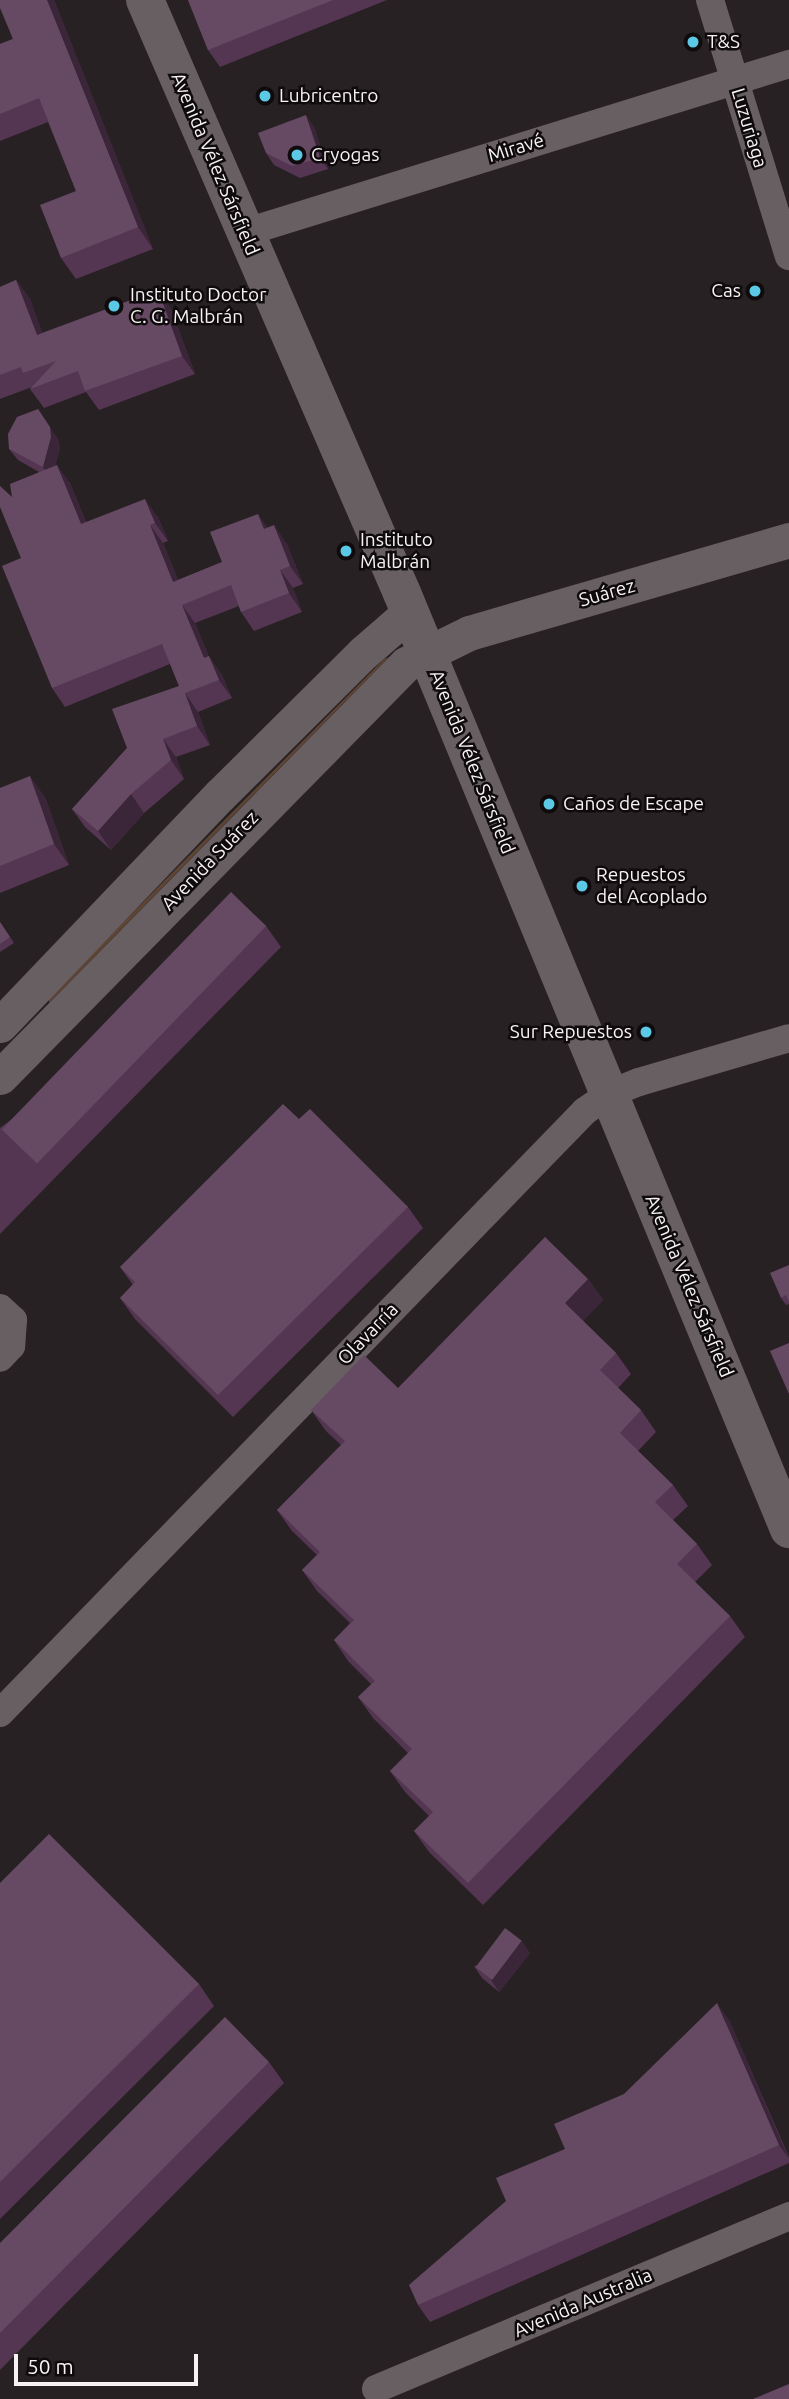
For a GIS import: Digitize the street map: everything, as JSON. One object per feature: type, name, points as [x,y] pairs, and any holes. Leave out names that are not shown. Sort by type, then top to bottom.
[{"type":"main road","name":"Avenida Vélez Sársfield","points":[[145,0],[243,233],[426,652],[789,1529]]},
{"type":"street","name":"Luzuriaga","points":[[710,0],[789,256]]},
{"type":"street","name":"Miravé","points":[[243,233],[789,64]]},
{"type":"street","name":"Suárez","points":[[426,652],[469,634],[789,540]]},
{"type":"street","name":"Avenida Suárez","points":[[0,1025],[229,786],[363,653],[409,612]]},
{"type":"street","name":"Avenida Suárez","points":[[6,1060],[376,691],[406,664],[426,652]]},
{"type":"street","name":"Olavarría","points":[[0,1713],[585,1111],[609,1094],[789,1038]]},
{"type":"street","points":[[0,1358],[11,1346],[7,1314]]},
{"type":"street","name":"Avenida Australia","points":[[376,2389],[789,2216]]},
{"type":"shaded area","points":[[389,657],[49,1003],[49,997],[384,659]]},
{"type":"building","points":[[0,0],[47,0],[138,227],[61,258],[40,205],[76,191],[39,98],[0,114],[0,44],[13,39],[0,8]]},
{"type":"building","points":[[188,0],[333,0],[208,50]]},
{"type":"building","name":"Cryogas","points":[[306,115],[320,158],[292,166],[266,153],[258,133]]},
{"type":"building","points":[[16,280],[37,335],[158,290],[182,356],[85,391],[78,371],[30,389],[56,361],[23,373],[21,367],[0,375],[0,287]]},
{"type":"building","points":[[38,409],[50,427],[51,437],[43,467],[9,449],[8,434],[17,417]]},
{"type":"building","points":[[57,465],[81,524],[145,499],[155,523],[150,525],[173,582],[222,562],[210,532],[258,514],[264,529],[274,525],[290,566],[280,570],[289,593],[241,612],[231,585],[182,605],[204,658],[209,656],[219,680],[185,693],[197,726],[163,739],[171,760],[131,794],[98,831],[72,809],[127,748],[112,709],[179,686],[162,644],[52,688],[2,566],[21,558],[0,507],[0,486],[12,497],[10,484]]},
{"type":"building","points":[[30,776],[54,844],[0,866],[0,788]]},
{"type":"building","points":[[231,892],[266,926],[37,1163],[2,1129]]},
{"type":"building","points":[[0,922],[10,937],[0,944]]},
{"type":"building","points":[[283,1104],[299,1119],[310,1109],[408,1207],[218,1395],[120,1298],[135,1282],[120,1267]]},
{"type":"building","points":[[545,1237],[588,1279],[565,1303],[616,1353],[600,1370],[641,1410],[620,1433],[673,1485],[655,1502],[697,1544],[677,1564],[730,1616],[468,1883],[414,1831],[433,1812],[390,1771],[412,1749],[358,1697],[375,1681],[334,1640],[354,1620],[302,1570],[320,1552],[277,1510],[345,1441],[311,1410],[364,1355],[398,1388]]},
{"type":"building","points":[[789,1265],[789,1302],[786,1295],[781,1298],[770,1273]]},
{"type":"building","points":[[789,1343],[789,1394],[770,1351]]},
{"type":"building","points":[[49,1834],[199,1984],[0,2182],[0,1883]]},
{"type":"building","points":[[505,1928],[522,1941],[492,1980],[476,1967]]},
{"type":"building","points":[[717,2003],[779,2145],[418,2305],[409,2285],[506,2201],[496,2178],[565,2149],[554,2124],[624,2094]]},
{"type":"building","points":[[225,2017],[269,2062],[0,2333],[0,2243]]},
{"type":"building","points":[[789,2384],[789,2399],[753,2399]]},
{"type":"place","name":"T&S","points":[[693,42]]},
{"type":"place","name":"Lubricentro","points":[[265,96]]},
{"type":"place","name":"Cryogas","points":[[297,155]]},
{"type":"place","name":"Cas","points":[[755,291]]},
{"type":"place","name":"Instituto Doctor C. G. Malbrán","points":[[114,306]]},
{"type":"place","name":"Instituto Malbrán","points":[[346,551]]},
{"type":"place","name":"Caños de Escape","points":[[549,804]]},
{"type":"place","name":"Repuestos del Acoplado","points":[[582,886]]},
{"type":"place","name":"Sur Repuestos","points":[[646,1032]]}]
